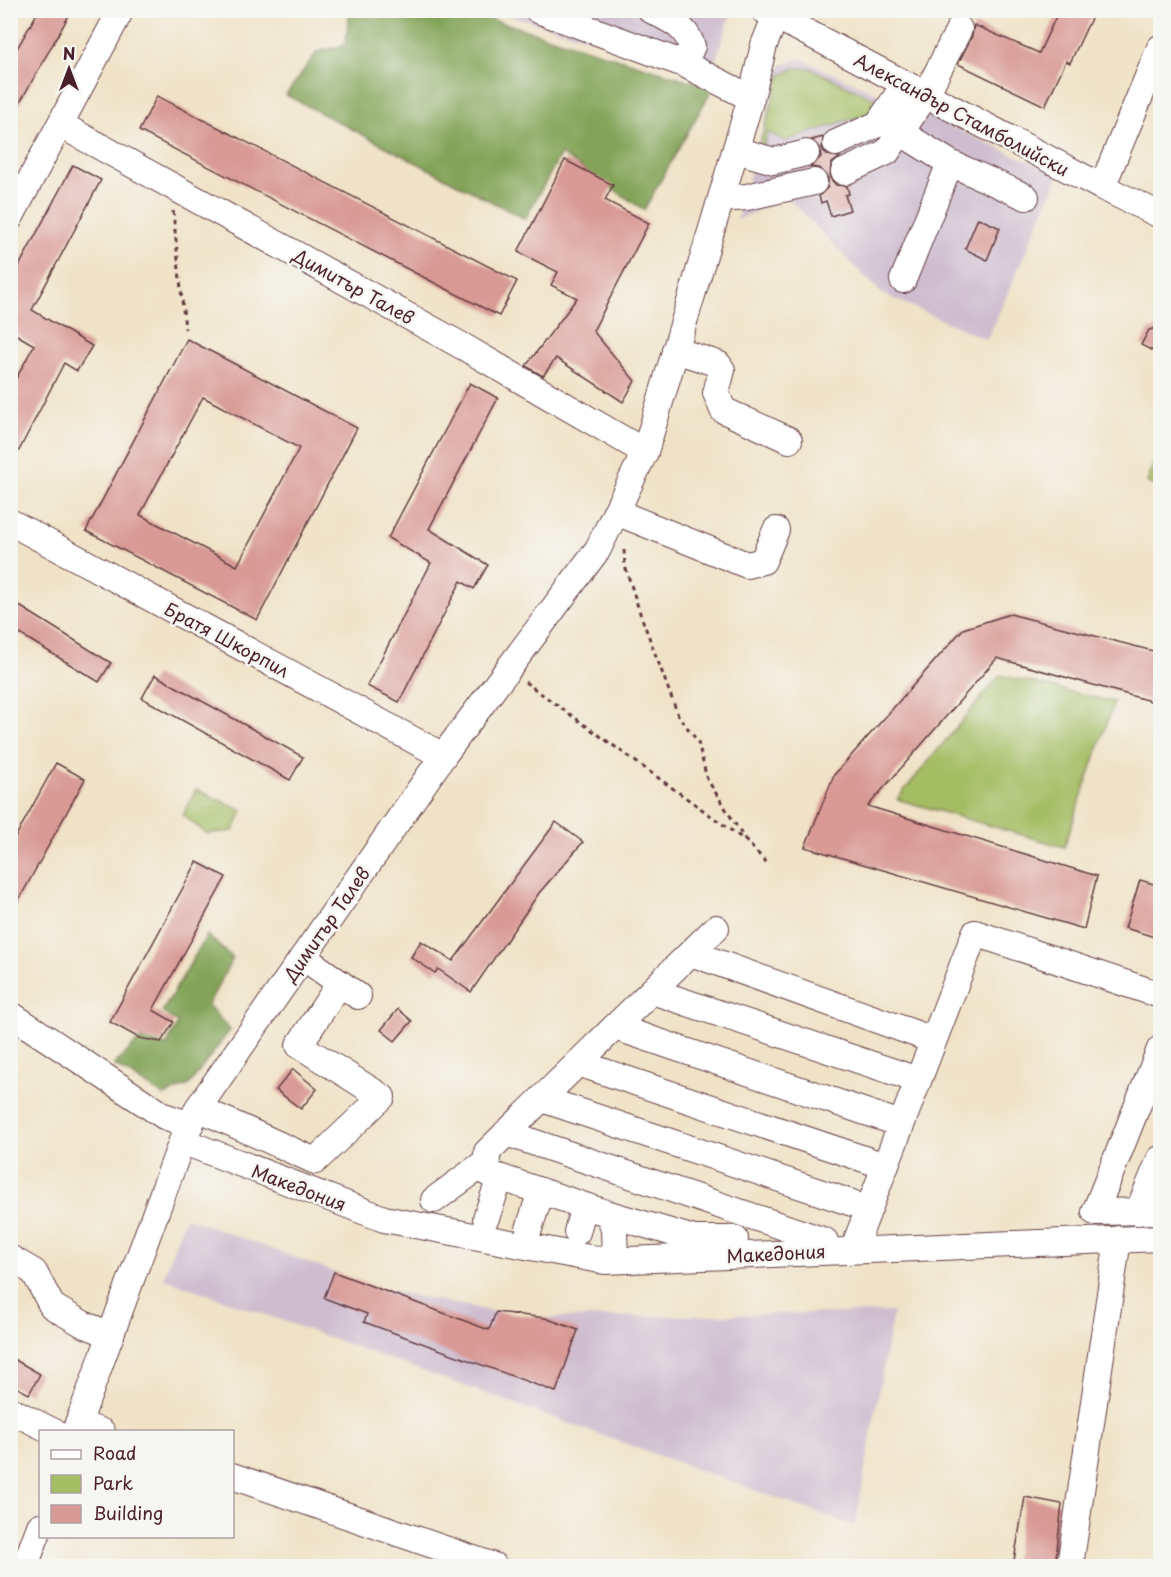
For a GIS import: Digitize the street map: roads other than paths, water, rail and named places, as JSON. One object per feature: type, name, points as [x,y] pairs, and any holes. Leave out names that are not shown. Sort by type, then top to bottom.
[{"type":"street","points":[[10,218],[18,185],[61,125],[121,10]]},
{"type":"street","points":[[538,10],[684,64],[751,98]]},
{"type":"street","points":[[651,10],[679,25],[688,35],[692,46],[684,64]]},
{"type":"street","name":"Димитър Талев","points":[[69,1429],[111,1335],[190,1125],[303,957],[443,756],[598,549],[645,452],[736,150],[773,13]]},
{"type":"street","name":"Александър Стамболийски","points":[[773,13],[1102,187],[1161,214]]},
{"type":"street","points":[[844,172],[882,157],[891,127],[959,29]]},
{"type":"street","points":[[1102,187],[1161,48]]},
{"type":"street","name":"Димитър Талев","points":[[61,125],[464,347],[645,452]]},
{"type":"street","points":[[836,143],[891,127],[950,163],[1026,197]]},
{"type":"street","points":[[736,150],[774,161],[806,153]]},
{"type":"street","points":[[903,280],[950,163]]},
{"type":"street","points":[[721,200],[747,197],[814,182]]},
{"type":"street","points":[[675,350],[718,364],[722,370],[716,393],[723,410],[789,440]]},
{"type":"street","points":[[616,512],[747,565],[763,561],[776,530]]},
{"type":"street","name":"Братя Шкорпил","points":[[10,522],[443,756]]},
{"type":"street","points":[[486,1218],[493,1169],[487,1152],[716,928]]},
{"type":"street","points":[[853,1250],[975,933],[1161,995]]},
{"type":"street","points":[[691,954],[933,1040]]},
{"type":"street","points":[[10,1014],[164,1116],[315,1161],[382,1097],[299,1045],[349,989],[303,957]]},
{"type":"street","points":[[652,991],[918,1080]]},
{"type":"street","points":[[615,1027],[901,1124]]},
{"type":"street","points":[[1160,1052],[1095,1212],[1149,1211],[1161,1159]]},
{"type":"street","points":[[578,1063],[885,1166]]},
{"type":"street","points":[[542,1098],[852,1203]]},
{"type":"street","name":"Македония","points":[[190,1125],[384,1220],[605,1261],[1161,1238]]},
{"type":"street","points":[[493,1169],[541,1191],[584,1206],[694,1239],[825,1241],[506,1133]]},
{"type":"street","points":[[434,1200],[493,1169]]},
{"type":"street","points":[[529,1228],[541,1191]]},
{"type":"street","points":[[577,1232],[584,1206]]},
{"type":"street","points":[[609,1214],[614,1229],[615,1260]]},
{"type":"street","points":[[1070,1566],[1118,1239]]},
{"type":"street","points":[[10,1258],[34,1272],[52,1306],[83,1324],[111,1335]]},
{"type":"street","points":[[10,1410],[69,1429],[86,1430]]},
{"type":"street","points":[[234,1477],[494,1566]]},
{"type":"street","points":[[25,1566],[39,1529]]}]
